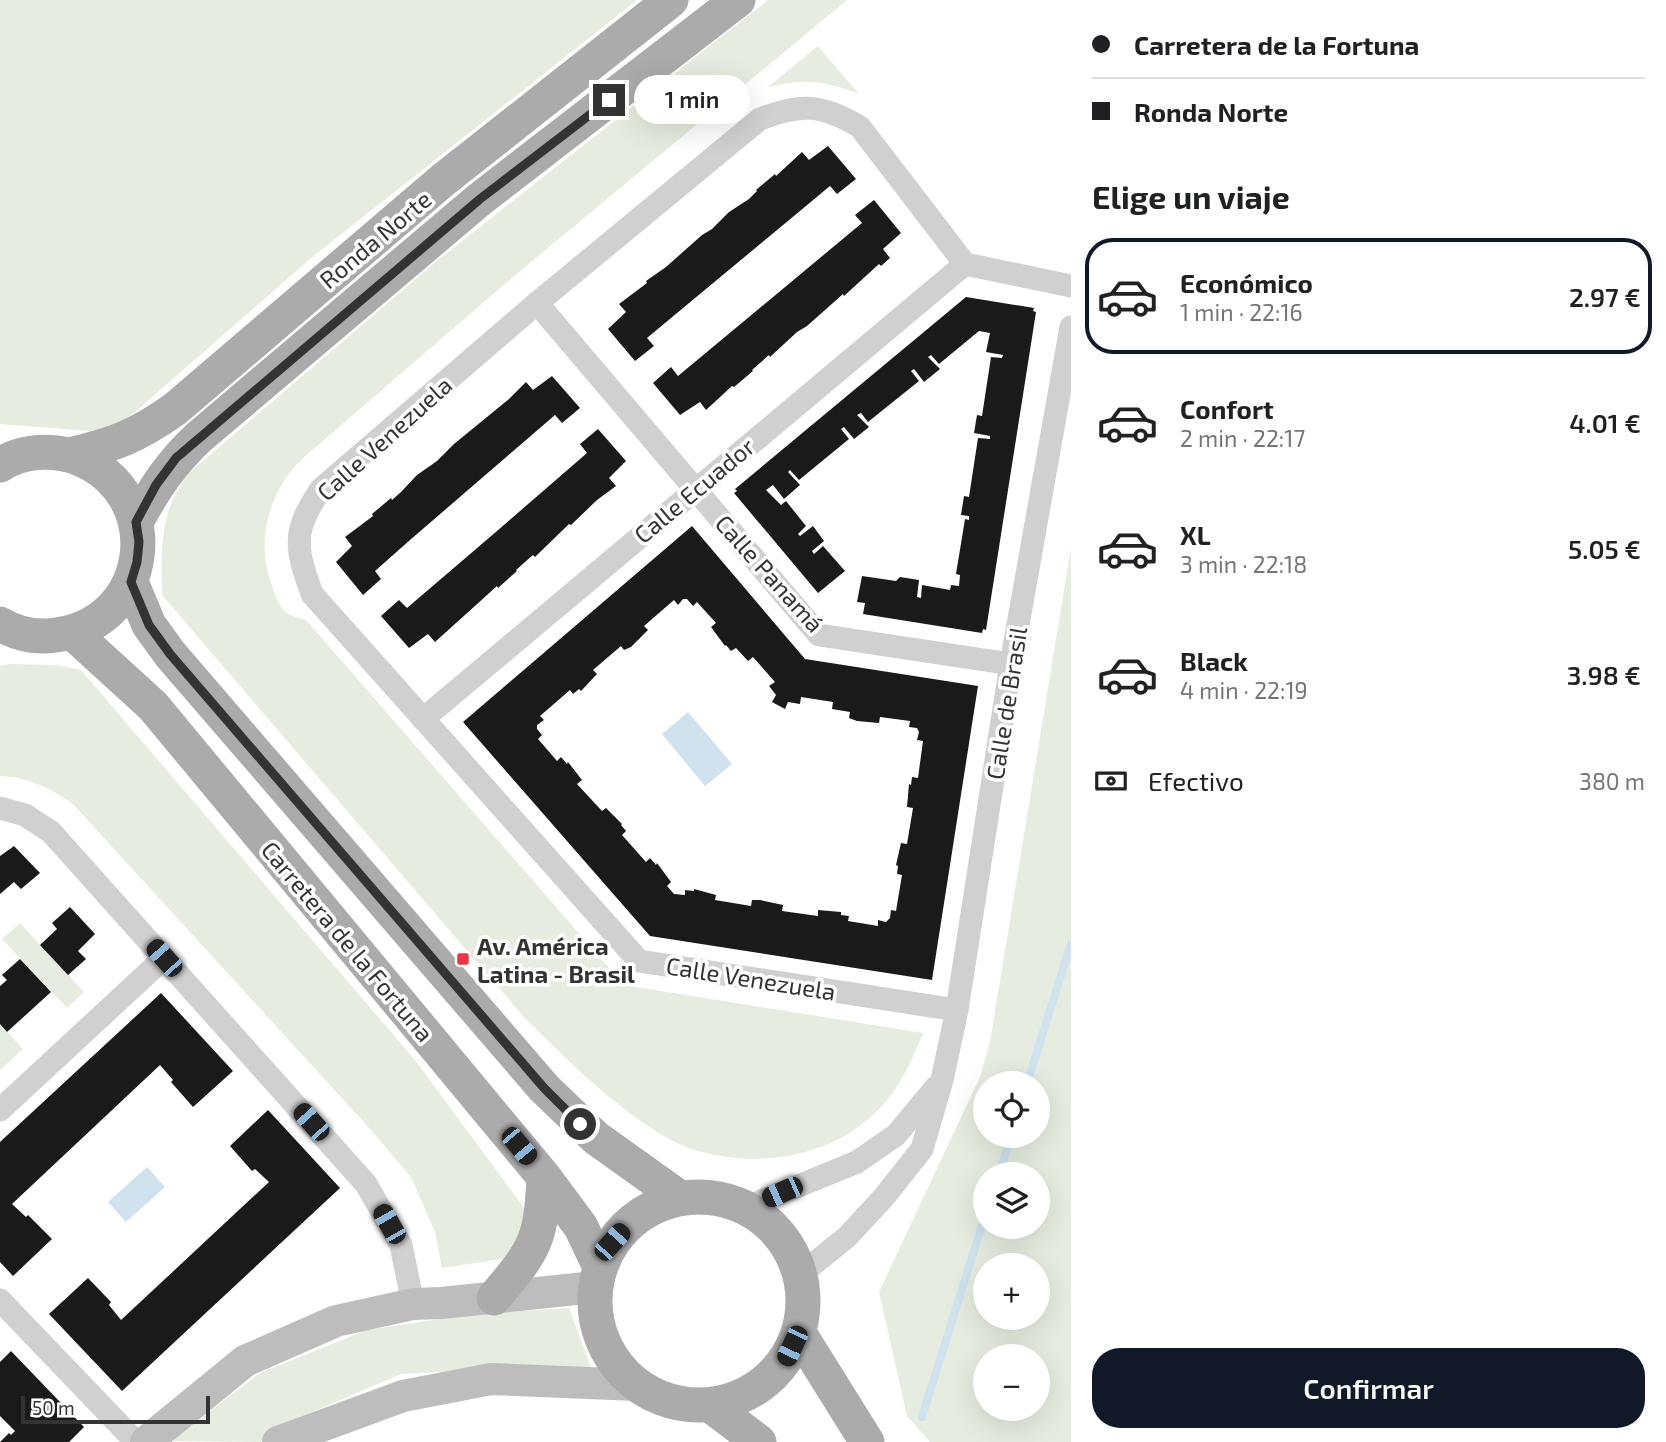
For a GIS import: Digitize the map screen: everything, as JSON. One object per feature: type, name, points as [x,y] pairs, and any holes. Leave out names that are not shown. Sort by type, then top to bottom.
[{"type":"main road","name":"Ronda Norte","points":[[69,454],[110,446],[146,430],[175,409],[443,180],[671,0]]},
{"type":"main road","name":"Ronda Norte","points":[[136,522],[156,485],[176,458],[199,437],[480,199],[738,0]]},
{"type":"main road","points":[[4,631],[42,638],[73,633],[97,622],[117,604],[131,582],[139,542],[136,522],[127,499],[112,479],[92,464],[69,454],[10,454]]},
{"type":"main road","name":"Carretera de la Fortuna","points":[[131,582],[149,625],[170,654],[544,1088],[596,1138],[680,1198]]},
{"type":"main road","name":"Carretera de la Fortuna","points":[[73,633],[153,706],[544,1177],[581,1227],[597,1277]]},
{"type":"main road","points":[[494,1298],[532,1251],[541,1222],[544,1177]]},
{"type":"main road","points":[[703,1196],[725,1199],[747,1207],[765,1219],[781,1235],[793,1254],[801,1275],[804,1304],[799,1333],[786,1360],[765,1382],[739,1398],[710,1405],[684,1405],[659,1398],[637,1385],[617,1366],[603,1342],[595,1315],[597,1277],[612,1242],[630,1222],[654,1207],[680,1198],[703,1196]]},
{"type":"main road","points":[[146,1442],[245,1361],[336,1321],[413,1304],[494,1298],[597,1277]]},
{"type":"main road","points":[[799,1333],[867,1442]]},
{"type":"main road","points":[[278,1442],[403,1396],[491,1379],[637,1385]]},
{"type":"main road","points":[[710,1405],[759,1442]]},
{"type":"street","name":"Calle Venezuela","points":[[957,1010],[639,961],[312,594],[303,568],[298,540],[304,513],[321,489],[537,303],[760,120],[784,110],[809,106],[838,114],[860,127],[965,264]]},
{"type":"street","points":[[965,264],[1071,286]]},
{"type":"street","name":"Calle Ecuador","points":[[423,719],[965,264]]},
{"type":"street","name":"Calle Panamá","points":[[537,303],[819,635],[1011,664]]},
{"type":"street","name":"Calle de Brasil","points":[[801,1275],[847,1237],[884,1197],[922,1149],[942,1080],[957,1010],[1011,664],[1071,327]]},
{"type":"street","points":[[0,808],[25,815],[51,832],[366,1184],[401,1245],[413,1304]]},
{"type":"street","points":[[0,1110],[164,958]]},
{"type":"street","name":"Calle de Brasil","points":[[747,1207],[857,1162],[896,1135],[942,1080]]},
{"type":"street","points":[[0,1300],[136,1442]]},
{"type":"shaded area","points":[[0,0],[637,0],[310,259],[119,426],[90,431],[0,424]]},
{"type":"shaded area","points":[[768,0],[847,0],[514,276],[303,458],[291,471],[274,500],[265,532],[266,566],[283,609],[290,615],[306,620],[624,985],[923,1033],[897,1087],[874,1114],[852,1131],[827,1145],[799,1153],[742,1159],[713,1155],[685,1146],[641,1122],[572,1064],[523,1016],[162,595],[162,545],[172,502],[190,472],[438,260]]},
{"type":"shaded area","points":[[818,46],[859,94],[814,82],[768,87]]},
{"type":"shaded area","points":[[1071,548],[1071,1442],[930,1442],[907,1416],[879,1292],[973,1092],[973,1148],[1050,1148],[1050,1071],[982,1071],[990,1042]]},
{"type":"shaded area","points":[[56,665],[81,670],[415,1060],[536,1224],[521,1256],[442,1268],[435,1232],[411,1177],[371,1130],[73,804],[39,784],[0,776],[0,666]]},
{"type":"shaded area","points":[[20,923],[84,992],[67,1008],[2,939]]},
{"type":"shaded area","points":[[0,1024],[23,1049],[0,1070]]},
{"type":"shaded area","points":[[569,1308],[594,1376],[507,1368],[401,1374],[289,1422],[261,1442],[171,1441],[260,1373],[367,1330],[473,1314]]},
{"type":"water","points":[[688,712],[732,764],[705,786],[662,734]]},
{"type":"water","points":[[147,1167],[165,1187],[126,1222],[108,1202]]},
{"type":"building","points":[[828,146],[856,179],[837,194],[830,186],[647,338],[654,346],[635,361],[608,329],[626,312],[619,304],[712,229],[729,212],[749,199],[802,152],[809,160]]},
{"type":"building","points":[[874,200],[901,233],[883,249],[890,258],[881,266],[879,264],[706,410],[700,402],[680,415],[653,383],[671,367],[678,376],[862,223],[855,215]]},
{"type":"building","points":[[966,297],[1034,308],[1033,311],[1036,312],[986,630],[983,629],[982,633],[863,614],[865,603],[857,602],[862,576],[896,581],[900,577],[919,580],[917,597],[921,598],[922,585],[950,590],[951,585],[959,586],[960,575],[956,574],[965,519],[969,520],[969,516],[961,515],[964,496],[969,497],[978,438],[990,439],[990,436],[974,433],[977,415],[982,416],[991,357],[1002,358],[1003,355],[986,352],[990,333],[979,331],[939,364],[931,355],[928,357],[940,369],[924,382],[914,369],[911,371],[919,381],[868,422],[861,413],[857,415],[869,427],[854,439],[844,427],[841,429],[849,439],[799,480],[790,470],[788,472],[800,485],[784,499],[773,485],[766,490],[781,505],[786,501],[806,526],[798,534],[800,536],[813,526],[824,541],[812,551],[814,554],[823,546],[845,571],[818,593],[734,493],[737,491],[735,489]]},
{"type":"building","points":[[552,376],[580,408],[562,423],[555,415],[375,571],[381,579],[363,595],[336,562],[352,546],[345,537],[391,498],[392,500],[417,475],[437,461],[526,382],[533,390]]},
{"type":"building","points":[[598,429],[626,461],[609,478],[616,486],[435,642],[428,634],[409,648],[381,616],[399,600],[407,608],[497,531],[587,453],[580,444]]},
{"type":"building","points":[[692,526],[805,659],[978,686],[932,980],[650,936],[463,722]],"holes":[[[683,599],[687,599],[693,606],[697,602],[716,623],[711,627],[725,646],[731,651],[736,648],[748,661],[753,657],[775,682],[769,686],[776,695],[772,702],[785,709],[788,702],[800,704],[801,697],[833,702],[832,709],[850,712],[849,718],[857,721],[879,723],[880,717],[910,721],[909,727],[917,728],[917,740],[923,741],[918,778],[912,777],[911,785],[909,784],[907,807],[913,808],[907,844],[901,843],[896,865],[897,874],[902,875],[896,911],[891,910],[890,918],[886,922],[878,920],[878,926],[848,921],[849,916],[841,915],[841,912],[818,910],[818,916],[782,911],[783,905],[760,900],[752,900],[751,906],[715,900],[716,895],[694,889],[685,890],[685,895],[674,894],[667,886],[671,882],[657,863],[656,865],[650,858],[646,862],[622,835],[626,831],[622,824],[606,808],[602,811],[577,784],[582,780],[568,762],[567,764],[561,757],[557,761],[538,739],[542,735],[537,725],[544,720],[540,716],[570,690],[573,694],[579,689],[581,691],[597,674],[593,670],[621,646],[624,650],[631,647],[648,630],[644,626],[674,600],[678,605]]]},
{"type":"building","points":[[14,846],[40,873],[21,889],[14,882],[0,894],[0,856]]},
{"type":"building","points":[[70,907],[95,934],[78,951],[86,959],[68,975],[40,945],[57,929],[52,923]]},
{"type":"building","points":[[20,959],[51,992],[7,1032],[0,1024],[0,986],[7,980],[2,975]]},
{"type":"building","points":[[161,993],[233,1071],[193,1107],[160,1065],[12,1204],[26,1217],[28,1215],[52,1239],[13,1276],[0,1262],[0,1142]]},
{"type":"building","points":[[268,1110],[340,1188],[122,1391],[49,1314],[88,1278],[111,1302],[109,1305],[121,1320],[269,1182],[255,1169],[252,1171],[230,1146]]},
{"type":"building","points":[[11,1351],[84,1427],[69,1442],[0,1442],[15,1431],[0,1416],[0,1362]]},
{"type":"waterway","points":[[1031,1071],[1071,944]]},
{"type":"waterway","points":[[1003,1162],[1007,1148]]},
{"type":"waterway","points":[[922,1417],[978,1239]]},
{"type":"place","name":"Av. América Latina - Brasil","points":[[463,959]]},
{"type":"route","points":[[580,1124],[544,1088],[170,654],[149,625],[131,582],[139,542],[136,522],[156,485],[176,458],[480,199],[609,100]]}]
